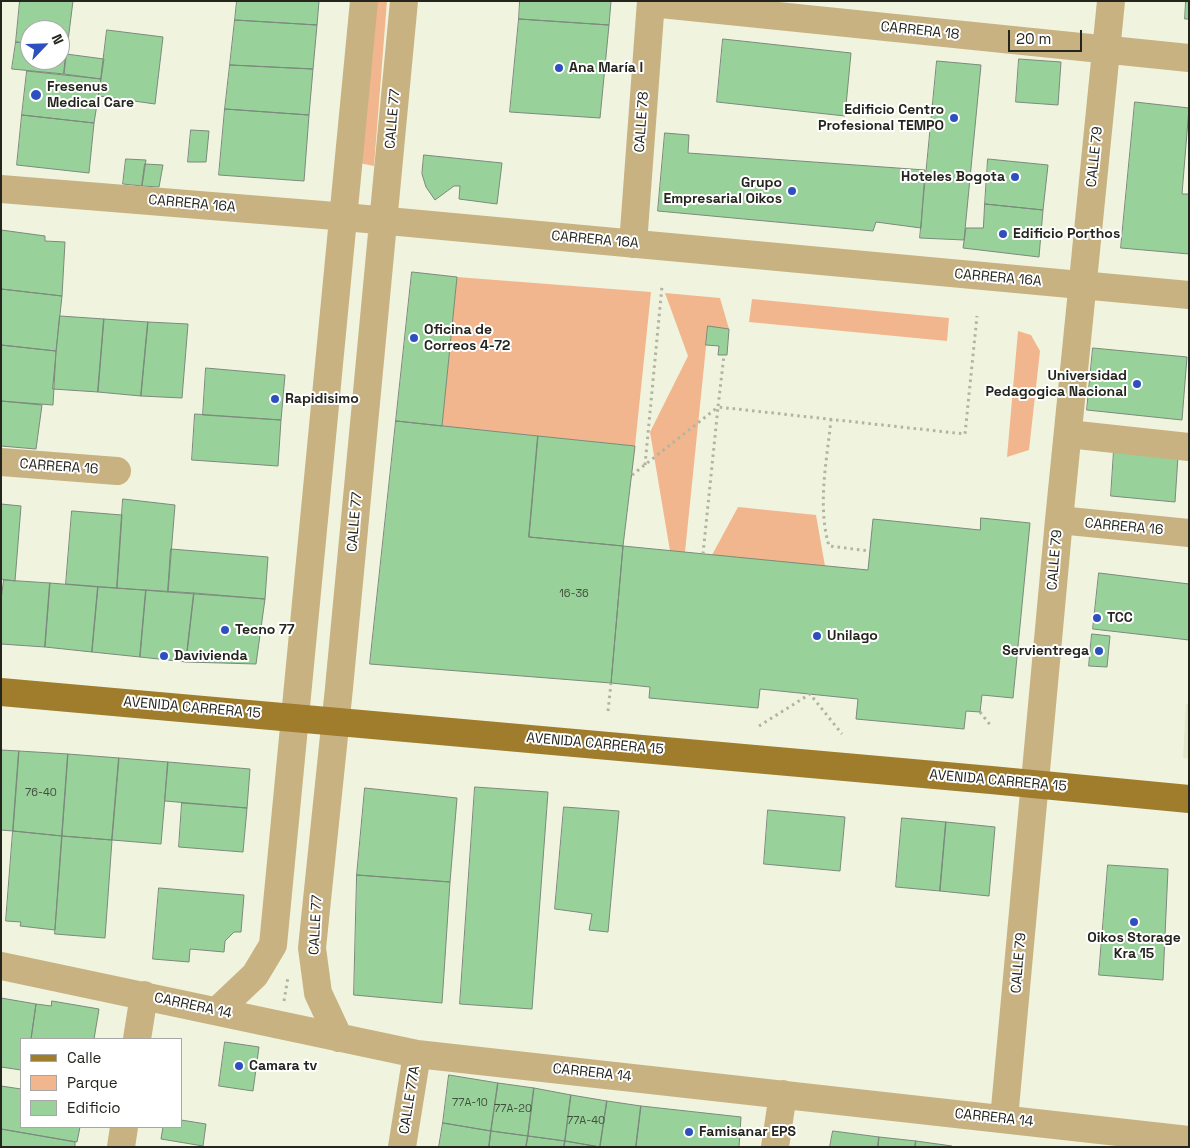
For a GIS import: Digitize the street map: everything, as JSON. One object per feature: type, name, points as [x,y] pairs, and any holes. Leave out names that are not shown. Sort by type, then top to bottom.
[{"type":"main road","name":"AVENIDA CARRERA 15","points":[[1,692],[336,720],[1189,799]]},
{"type":"street","points":[[216,1011],[255,975],[273,946],[364,1]]},
{"type":"street","name":"CALLE 77","points":[[339,1038],[318,993],[312,948],[336,720],[404,1]]},
{"type":"street","name":"CALLE 79","points":[[1004,1119],[1059,520],[1111,1]]},
{"type":"street","name":"CARRERA 18","points":[[651,2],[1189,58]]},
{"type":"street","name":"CALLE 78","points":[[633,244],[651,2]]},
{"type":"street","name":"CARRERA 16A","points":[[1,189],[344,216],[1189,295]]},
{"type":"street","points":[[1068,434],[1189,447]]},
{"type":"street","name":"CARRERA 16","points":[[1,462],[117,471]]},
{"type":"street","name":"CARRERA 16","points":[[1059,520],[1189,533]]},
{"type":"street","name":"CARRERA 14","points":[[1,966],[417,1054],[1189,1140]]},
{"type":"street","points":[[137,1038],[144,995]]},
{"type":"street","name":"CALLE 77A","points":[[402,1147],[417,1054]]},
{"type":"street","points":[[775,1147],[783,1094]]},
{"type":"street","points":[[121,1147],[124,1128]]},
{"type":"path","points":[[645,465],[662,286]]},
{"type":"path","points":[[632,475],[718,407],[965,434],[977,316]]},
{"type":"path","points":[[703,554],[724,355]]},
{"type":"path","points":[[831,419],[822,510],[824,526],[830,546],[870,551]]},
{"type":"path","points":[[608,712],[611,683]]},
{"type":"path","points":[[760,726],[810,694],[842,734]]},
{"type":"path","points":[[980,712],[991,726]]},
{"type":"shaded area","points":[[1186,704],[1189,704],[1189,759],[1183,758]]},
{"type":"green space","points":[[372,1],[387,1],[374,166],[359,163]]},
{"type":"green space","points":[[457,277],[651,292],[635,446],[442,426]]},
{"type":"green space","points":[[665,293],[720,298],[729,329],[708,327],[685,552],[670,551],[650,432],[688,356]]},
{"type":"green space","points":[[752,299],[949,318],[947,341],[749,322]]},
{"type":"green space","points":[[1018,331],[1031,335],[1040,351],[1029,450],[1007,457]]},
{"type":"green space","points":[[738,507],[816,515],[825,566],[712,555]]},
{"type":"building","points":[[20,1],[73,1],[70,25],[70,20],[20,20],[20,43],[16,42]]},
{"type":"building","points":[[237,1],[319,1],[317,25],[235,20]]},
{"type":"building","points":[[520,1],[611,1],[609,25],[519,19]]},
{"type":"building","points":[[1186,1],[1189,1],[1189,19],[1185,19]]},
{"type":"building","name":"Ana María I","points":[[519,19],[609,25],[600,118],[510,112]]},
{"type":"building","points":[[235,20],[317,25],[313,69],[230,65]]},
{"type":"building","points":[[107,30],[163,37],[155,104],[99,96]]},
{"type":"building","points":[[723,39],[851,53],[845,116],[717,102]]},
{"type":"building","points":[[16,42],[20,43],[20,70],[12,69]]},
{"type":"building","points":[[70,55],[104,59],[101,79],[64,74],[64,70],[70,70]]},
{"type":"building","points":[[1019,59],[1061,62],[1058,105],[1016,102]]},
{"type":"building","name":"Edificio Centro Profesional TEMPO","points":[[937,61],[981,65],[964,240],[920,238]]},
{"type":"building","points":[[230,65],[313,69],[309,115],[225,109]]},
{"type":"building","points":[[22,70],[64,70],[64,74]]},
{"type":"building","points":[[27,71],[101,79],[94,123],[22,115]]},
{"type":"building","points":[[1135,102],[1189,108],[1182,194],[1189,194],[1189,254],[1121,248]]},
{"type":"building","points":[[225,109],[309,115],[304,181],[219,175]]},
{"type":"building","points":[[22,115],[94,123],[89,173],[17,165]]},
{"type":"building","points":[[191,130],[209,131],[206,162],[188,162]]},
{"type":"building","name":"Grupo Empresarial Oikos","points":[[665,133],[689,135],[688,153],[925,170],[921,228],[876,222],[873,231],[658,211]]},
{"type":"building","points":[[424,155],[502,163],[497,204],[459,199],[460,186],[454,186],[435,200],[426,187],[422,174]]},
{"type":"building","points":[[126,159],[146,160],[142,186],[123,184]]},
{"type":"building","points":[[988,159],[1048,165],[1043,210],[985,204]]},
{"type":"building","points":[[145,164],[163,165],[159,187],[142,186]]},
{"type":"building","name":"Edificio Porthos","points":[[985,204],[1043,210],[1039,257],[963,248],[966,228],[983,228]]},
{"type":"building","points":[[1,230],[45,236],[45,241],[65,242],[62,296],[1,289]]},
{"type":"building","points":[[412,272],[457,277],[442,426],[396,421]]},
{"type":"building","points":[[1,289],[62,296],[56,351],[1,345]]},
{"type":"building","points":[[60,316],[104,319],[98,392],[53,389]]},
{"type":"building","points":[[104,319],[148,322],[141,396],[98,392]]},
{"type":"building","points":[[148,322],[188,324],[182,398],[141,396]]},
{"type":"building","points":[[708,326],[729,329],[727,355],[718,355],[719,346],[706,345]]},
{"type":"building","points":[[1,345],[56,351],[53,405],[1,401]]},
{"type":"building","name":"Universidad Pedagogica Nacional","points":[[1093,348],[1187,357],[1182,420],[1087,410]]},
{"type":"building","points":[[206,368],[285,375],[281,420],[203,415]]},
{"type":"building","points":[[1,401],[42,405],[36,449],[1,446]]},
{"type":"building","points":[[195,414],[281,420],[278,466],[192,460]]},
{"type":"building","points":[[396,421],[538,436],[529,537],[623,546],[611,683],[370,664]]},
{"type":"building","points":[[538,436],[635,446],[623,546],[529,537]]},
{"type":"building","points":[[1114,450],[1178,456],[1175,502],[1111,496]]},
{"type":"building","points":[[123,499],[175,505],[168,592],[117,588]]},
{"type":"building","points":[[1,504],[21,506],[15,581],[1,579]]},
{"type":"building","points":[[72,511],[122,515],[117,588],[66,584]]},
{"type":"building","name":"Unilago","points":[[981,518],[1030,523],[1013,698],[982,695],[980,712],[966,711],[964,729],[856,719],[858,699],[760,689],[758,708],[649,698],[650,687],[611,683],[623,546],[868,570],[873,519],[980,530]]},
{"type":"building","points":[[171,549],[268,557],[265,599],[168,592]]},
{"type":"building","points":[[1099,573],[1189,584],[1189,640],[1093,629]]},
{"type":"building","points":[[4,580],[50,583],[45,647],[1,644],[1,600]]},
{"type":"building","points":[[50,583],[98,587],[92,652],[45,647]]},
{"type":"building","points":[[98,587],[146,590],[140,657],[92,652]]},
{"type":"building","points":[[146,590],[194,593],[186,662],[140,657]]},
{"type":"building","name":"Tecno 77","points":[[194,593],[265,599],[256,664],[186,662]]},
{"type":"building","name":"Servientrega","points":[[1092,634],[1110,636],[1107,667],[1089,666]]},
{"type":"building","points":[[1,750],[19,751],[13,831],[1,830]]},
{"type":"building","points":[[19,751],[68,754],[62,836],[13,831]]},
{"type":"building","points":[[68,754],[119,758],[112,840],[62,836]]},
{"type":"building","points":[[119,758],[168,762],[161,844],[112,840]]},
{"type":"building","points":[[168,762],[250,769],[247,808],[165,801]]},
{"type":"building","points":[[475,787],[548,792],[532,1009],[460,1004]]},
{"type":"building","points":[[365,788],[457,798],[450,882],[357,875]]},
{"type":"building","points":[[182,803],[247,808],[243,852],[179,847]]},
{"type":"building","points":[[564,807],[619,811],[608,932],[589,930],[592,914],[555,909]]},
{"type":"building","points":[[768,810],[845,817],[840,871],[764,864]]},
{"type":"building","points":[[902,818],[946,822],[940,891],[896,887]]},
{"type":"building","points":[[946,822],[995,827],[989,896],[940,891]]},
{"type":"building","points":[[13,831],[62,836],[55,930],[20,926],[21,922],[6,921]]},
{"type":"building","points":[[62,836],[112,840],[105,938],[55,934]]},
{"type":"building","name":"Oikos Storage Kra 15","points":[[1108,865],[1168,869],[1163,980],[1099,975]]},
{"type":"building","points":[[357,875],[450,882],[442,1003],[354,995]]},
{"type":"building","points":[[159,888],[244,895],[241,932],[234,932],[225,941],[224,952],[190,949],[189,962],[153,959]]},
{"type":"building","points":[[1,998],[36,1004],[31,1038],[20,1038],[20,1070],[1,1067]]},
{"type":"building","points":[[52,1001],[99,1009],[94,1038],[31,1038],[36,1004],[51,1006]]},
{"type":"building","name":"Camara tv","points":[[225,1042],[259,1047],[253,1091],[219,1086]]},
{"type":"building","points":[[449,1075],[498,1083],[491,1131],[443,1123]]},
{"type":"building","points":[[498,1083],[534,1088],[528,1136],[491,1131]]},
{"type":"building","points":[[1,1086],[20,1089],[20,1128],[80,1128],[77,1142],[1,1129]]},
{"type":"building","points":[[534,1088],[571,1095],[565,1141],[528,1136]]},
{"type":"building","points":[[571,1095],[607,1101],[600,1147],[565,1141]]},
{"type":"building","points":[[607,1101],[641,1106],[636,1147],[600,1147]]},
{"type":"building","name":"Famisanar EPS","points":[[641,1106],[741,1117],[739,1147],[636,1147]]},
{"type":"building","points":[[182,1120],[206,1124],[203,1146],[161,1139],[163,1128],[182,1128]]},
{"type":"building","points":[[443,1123],[491,1131],[489,1147],[439,1147]]},
{"type":"building","points":[[1,1129],[75,1142],[75,1147],[1,1147]]},
{"type":"building","points":[[491,1131],[528,1136],[526,1147],[489,1147]]},
{"type":"building","points":[[833,1131],[879,1137],[878,1147],[830,1147]]},
{"type":"building","points":[[528,1136],[565,1141],[564,1147],[526,1147]]},
{"type":"building","points":[[879,1137],[916,1141],[915,1147],[878,1147]]},
{"type":"building","points":[[565,1141],[600,1147],[564,1147]]},
{"type":"building","points":[[916,1141],[952,1146],[952,1147],[915,1147]]},
{"type":"place","name":"Ana María I","points":[[559,68]]},
{"type":"place","name":"Fresenus Medical Care","points":[[36,95]]},
{"type":"place","name":"Edificio Centro Profesional TEMPO","points":[[954,118]]},
{"type":"place","name":"Hoteles Bogota","points":[[1015,177]]},
{"type":"place","name":"Grupo Empresarial Oikos","points":[[792,191]]},
{"type":"place","name":"Edificio Porthos","points":[[1003,234]]},
{"type":"place","name":"Oficina de Correos 4-72","points":[[414,338]]},
{"type":"place","name":"Universidad Pedagogica Nacional","points":[[1137,384]]},
{"type":"place","name":"Rapidisimo","points":[[275,399]]},
{"type":"place","name":"TCC","points":[[1097,618]]},
{"type":"place","name":"Tecno 77","points":[[225,630]]},
{"type":"place","name":"Unilago","points":[[817,636]]},
{"type":"place","name":"Servientrega","points":[[1099,651]]},
{"type":"place","name":"Davivienda","points":[[164,656]]},
{"type":"place","name":"Oikos Storage Kra 15","points":[[1134,922]]},
{"type":"place","name":"Camara tv","points":[[239,1066]]},
{"type":"place","name":"Famisanar EPS","points":[[689,1132]]}]
